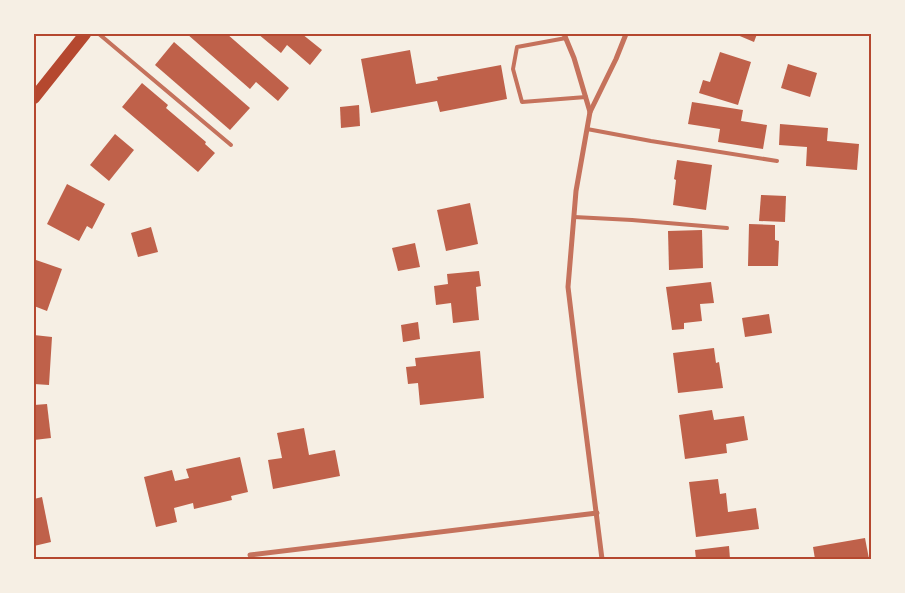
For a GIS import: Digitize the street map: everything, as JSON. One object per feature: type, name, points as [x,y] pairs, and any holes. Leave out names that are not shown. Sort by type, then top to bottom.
[{"type":"main road","points":[[34,98],[85,34]]},
{"type":"street","points":[[602,559],[568,287],[576,191],[590,112],[626,34]]},
{"type":"street","points":[[565,36],[574,58],[590,112]]},
{"type":"street","points":[[250,554],[597,513]]},
{"type":"lane","points":[[99,34],[231,145]]},
{"type":"lane","points":[[565,36],[517,47],[513,69],[522,102],[586,97]]},
{"type":"lane","points":[[587,128],[651,141],[777,161]]},
{"type":"lane","points":[[574,218],[632,220],[727,228]]},
{"type":"building","points":[[187,34],[227,34],[289,88],[278,101],[256,82],[250,89]]},
{"type":"building","points":[[258,34],[302,34],[322,50],[310,65],[287,45],[281,53]]},
{"type":"building","points":[[735,34],[757,34],[754,42]]},
{"type":"building","points":[[174,42],[250,108],[230,130],[155,65]]},
{"type":"building","points":[[410,50],[416,84],[438,80],[437,77],[501,65],[507,99],[440,112],[437,101],[371,113],[361,59]]},
{"type":"building","points":[[720,52],[751,62],[738,105],[699,93],[703,80],[710,82]]},
{"type":"building","points":[[788,64],[817,73],[810,97],[781,88]]},
{"type":"building","points":[[142,83],[168,105],[166,108],[206,142],[205,144],[215,153],[198,172],[122,107]]},
{"type":"building","points":[[692,102],[743,110],[741,121],[767,125],[763,149],[718,142],[720,129],[688,124]]},
{"type":"building","points":[[359,105],[360,126],[341,128],[340,107]]},
{"type":"building","points":[[780,124],[828,128],[827,141],[859,144],[857,170],[806,166],[807,147],[779,145]]},
{"type":"building","points":[[115,134],[134,150],[109,181],[90,165]]},
{"type":"building","points":[[677,160],[712,165],[706,210],[673,205]]},
{"type":"building","points":[[67,184],[105,204],[92,229],[87,226],[79,241],[47,224]]},
{"type":"building","points":[[761,195],[786,196],[785,222],[759,221]]},
{"type":"building","points":[[470,203],[478,244],[446,251],[437,210]]},
{"type":"building","points":[[749,224],[775,225],[775,240],[779,241],[778,266],[748,266]]},
{"type":"building","points":[[151,227],[158,252],[138,257],[131,233]]},
{"type":"building","points":[[702,230],[703,268],[669,270],[668,231]]},
{"type":"building","points":[[415,243],[420,267],[398,271],[392,248]]},
{"type":"building","points":[[36,260],[62,269],[47,311],[34,306],[34,267]]},
{"type":"building","points":[[479,271],[481,286],[476,287],[479,320],[453,323],[451,303],[436,305],[434,286],[448,284],[447,274]]},
{"type":"building","points":[[711,282],[714,303],[700,304],[702,321],[684,323],[684,329],[672,330],[666,287]]},
{"type":"building","points":[[769,314],[772,333],[745,337],[742,318]]},
{"type":"building","points":[[418,322],[420,339],[403,342],[401,325]]},
{"type":"building","points":[[34,335],[52,337],[49,385],[34,384]]},
{"type":"building","points":[[714,348],[716,363],[719,362],[723,388],[678,393],[673,353]]},
{"type":"building","points":[[480,351],[484,398],[420,405],[418,383],[408,384],[406,367],[416,366],[415,358]]},
{"type":"building","points":[[47,404],[51,438],[34,440],[34,405]]},
{"type":"building","points":[[712,410],[714,420],[744,416],[748,440],[726,444],[727,453],[685,459],[679,415]]},
{"type":"building","points":[[304,428],[309,455],[335,450],[340,476],[273,489],[268,460],[282,458],[277,433]]},
{"type":"building","points":[[240,457],[248,492],[231,496],[232,500],[194,509],[193,503],[174,508],[177,522],[156,527],[144,477],[172,470],[175,481],[189,478],[186,469]]},
{"type":"building","points":[[718,479],[720,494],[726,493],[728,512],[756,508],[759,529],[696,537],[689,482]]},
{"type":"building","points":[[42,497],[51,542],[34,546],[34,499]]},
{"type":"building","points":[[865,538],[869,559],[815,559],[813,547]]},
{"type":"building","points":[[729,546],[730,559],[696,559],[695,550]]}]
